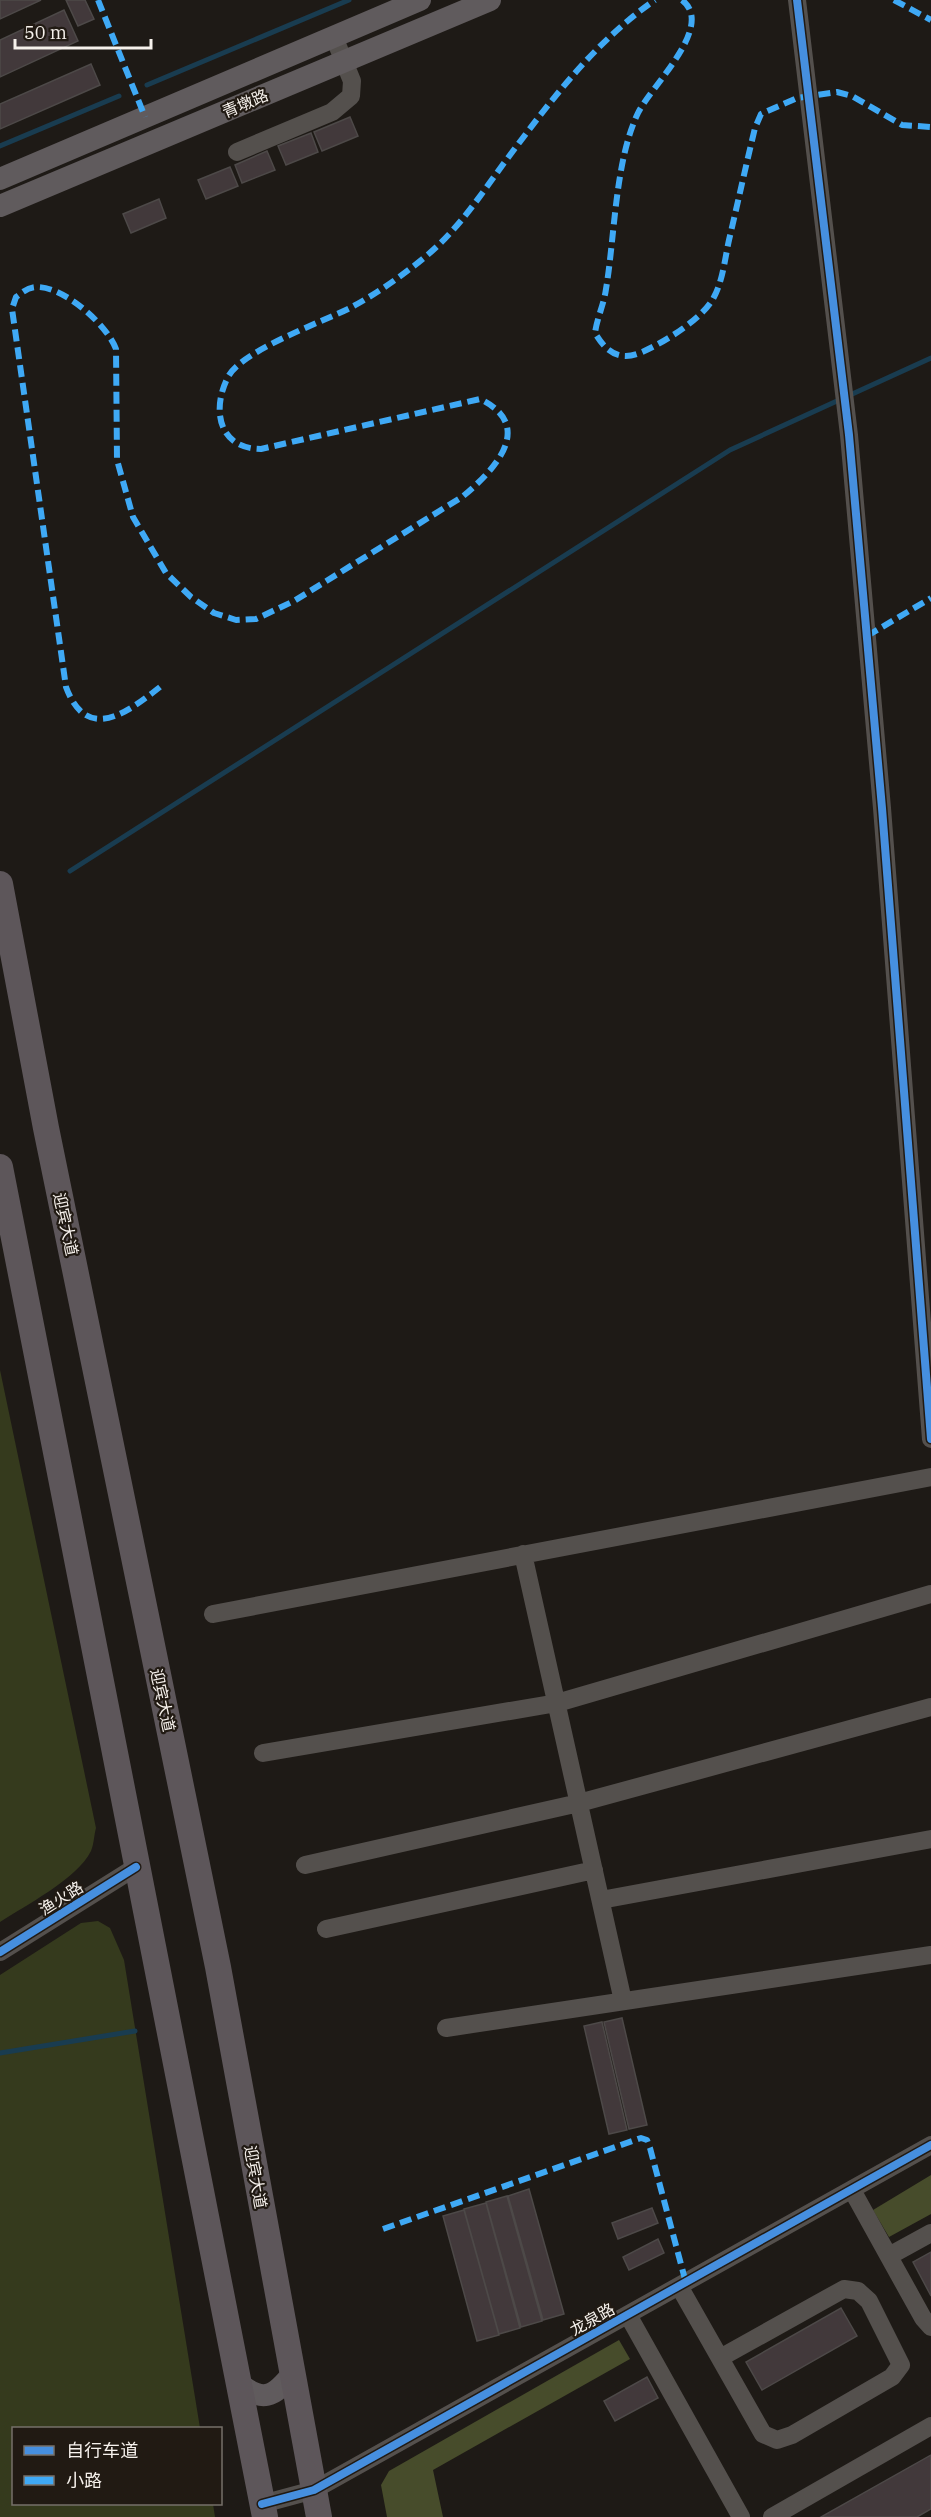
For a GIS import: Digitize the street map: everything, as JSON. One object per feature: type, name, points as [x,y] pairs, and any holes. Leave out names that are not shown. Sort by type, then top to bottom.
[{"type":"highway","name":"迎宾大道","points":[[0,884],[46,1128],[218,1967],[319,2517]]},
{"type":"highway","points":[[0,1167],[263,2511]]},
{"type":"main road","name":"青墩路","points":[[0,179],[420,0]]},
{"type":"main road","name":"青墩路","points":[[0,206],[486,1]]},
{"type":"main road","points":[[237,2382],[250,2392],[261,2396],[273,2394],[292,2373]]},
{"type":"street","points":[[797,0],[842,358],[882,807],[931,1439]]},
{"type":"street","points":[[237,152],[343,105],[353,89],[334,37]]},
{"type":"street","points":[[213,1614],[931,1477]]},
{"type":"street","points":[[524,1554],[624,2001]]},
{"type":"street","points":[[263,1753],[557,1702],[931,1594]]},
{"type":"street","points":[[305,1865],[579,1803],[931,1707]]},
{"type":"street","points":[[601,1900],[931,1839]]},
{"type":"street","name":"渔火路","points":[[0,1952],[136,1867]]},
{"type":"street","points":[[326,1929],[594,1870]]},
{"type":"street","points":[[446,2028],[931,1955]]},
{"type":"street","name":"龙泉路","points":[[263,2511],[314,2490],[931,2145]]},
{"type":"street","points":[[852,2190],[922,2318],[931,2327]]},
{"type":"street","points":[[889,2256],[931,2233]]},
{"type":"street","points":[[679,2286],[763,2434],[777,2440],[792,2435],[892,2377],[901,2365],[868,2301],[858,2291],[844,2289],[720,2358]]},
{"type":"street","points":[[628,2315],[741,2517]]},
{"type":"street","points":[[772,2517],[931,2426]]},
{"type":"green space","points":[[0,1370],[96,1828],[91,1851],[75,1872],[50,1891],[0,1922]]},
{"type":"green space","points":[[98,1921],[110,1928],[124,1960],[200,2427],[12,2427],[12,2505],[213,2505],[215,2517],[0,2517],[0,1975],[81,1923]]},
{"type":"green space","points":[[931,2175],[931,2214],[889,2237],[873,2210]]},
{"type":"green space","points":[[619,2340],[630,2359],[433,2470],[443,2517],[387,2517],[381,2485],[389,2471]]},
{"type":"building","points":[[0,0],[41,0],[0,19]]},
{"type":"building","points":[[66,0],[85,0],[94,19],[78,26]]},
{"type":"building","points":[[64,10],[78,41],[0,77],[0,40]]},
{"type":"building","points":[[91,64],[100,85],[0,129],[0,104]]},
{"type":"building","points":[[350,117],[358,136],[322,151],[314,132]]},
{"type":"building","points":[[311,133],[318,152],[286,165],[278,146]]},
{"type":"building","points":[[267,151],[275,170],[242,183],[235,165]]},
{"type":"building","points":[[230,167],[238,186],[206,199],[198,180]]},
{"type":"building","points":[[159,199],[166,218],[131,233],[123,214]]},
{"type":"building","points":[[622,2018],[647,2125],[629,2129],[604,2022]]},
{"type":"building","points":[[602,2022],[627,2130],[609,2134],[584,2026]]},
{"type":"building","points":[[529,2189],[564,2314],[543,2320],[508,2196]]},
{"type":"building","points":[[507,2196],[542,2321],[521,2327],[486,2202]]},
{"type":"building","points":[[486,2203],[520,2328],[499,2334],[464,2209]]},
{"type":"building","points":[[652,2208],[658,2223],[618,2239],[612,2223]]},
{"type":"building","points":[[464,2210],[499,2335],[477,2341],[443,2216]]},
{"type":"building","points":[[658,2239],[664,2253],[629,2270],[623,2257]]},
{"type":"building","points":[[931,2252],[931,2296],[913,2262]]},
{"type":"building","points":[[841,2308],[857,2336],[762,2390],[746,2362]]},
{"type":"building","points":[[647,2377],[658,2398],[615,2421],[604,2401]]},
{"type":"building","points":[[931,2455],[931,2509],[917,2517],[821,2517]]},
{"type":"waterway","points":[[147,85],[349,0]]},
{"type":"waterway","points":[[0,146],[119,96]]},
{"type":"waterway","points":[[70,871],[730,450],[931,358]]},
{"type":"waterway","points":[[0,2053],[135,2031]]},
{"type":"marked path","points":[[98,0],[145,117]]},
{"type":"marked path","points":[[160,687],[122,713],[109,718],[97,719],[85,715],[75,704],[66,687],[12,309],[16,297],[26,290],[37,287],[60,293],[84,309],[104,329],[116,349],[117,460],[133,517],[166,573],[191,597],[214,613],[236,620],[256,619],[294,601],[462,497],[487,474],[497,461],[508,435],[505,422],[497,410],[480,399],[261,449],[247,447],[228,435],[222,425],[220,402],[228,377],[236,367],[265,347],[369,297],[437,247],[467,213],[573,75],[612,35],[655,0]]},
{"type":"marked path","points":[[682,0],[690,11],[691,25],[686,40],[678,56],[638,113],[630,132],[620,176],[606,289],[595,333],[614,353],[634,355],[661,343],[692,321],[714,297],[722,276],[755,128],[761,114],[797,98],[837,92],[852,96],[902,125],[931,127]]},
{"type":"marked path","points":[[894,0],[931,20]]},
{"type":"marked path","points":[[867,636],[931,598]]},
{"type":"marked path","points":[[383,2229],[641,2138],[647,2140],[650,2148],[686,2283]]},
{"type":"cycle path","points":[[797,0],[849,435],[882,808],[931,1439]]},
{"type":"cycle path","points":[[0,1952],[136,1867]]},
{"type":"cycle path","points":[[262,2504],[314,2490],[931,2145]]}]
